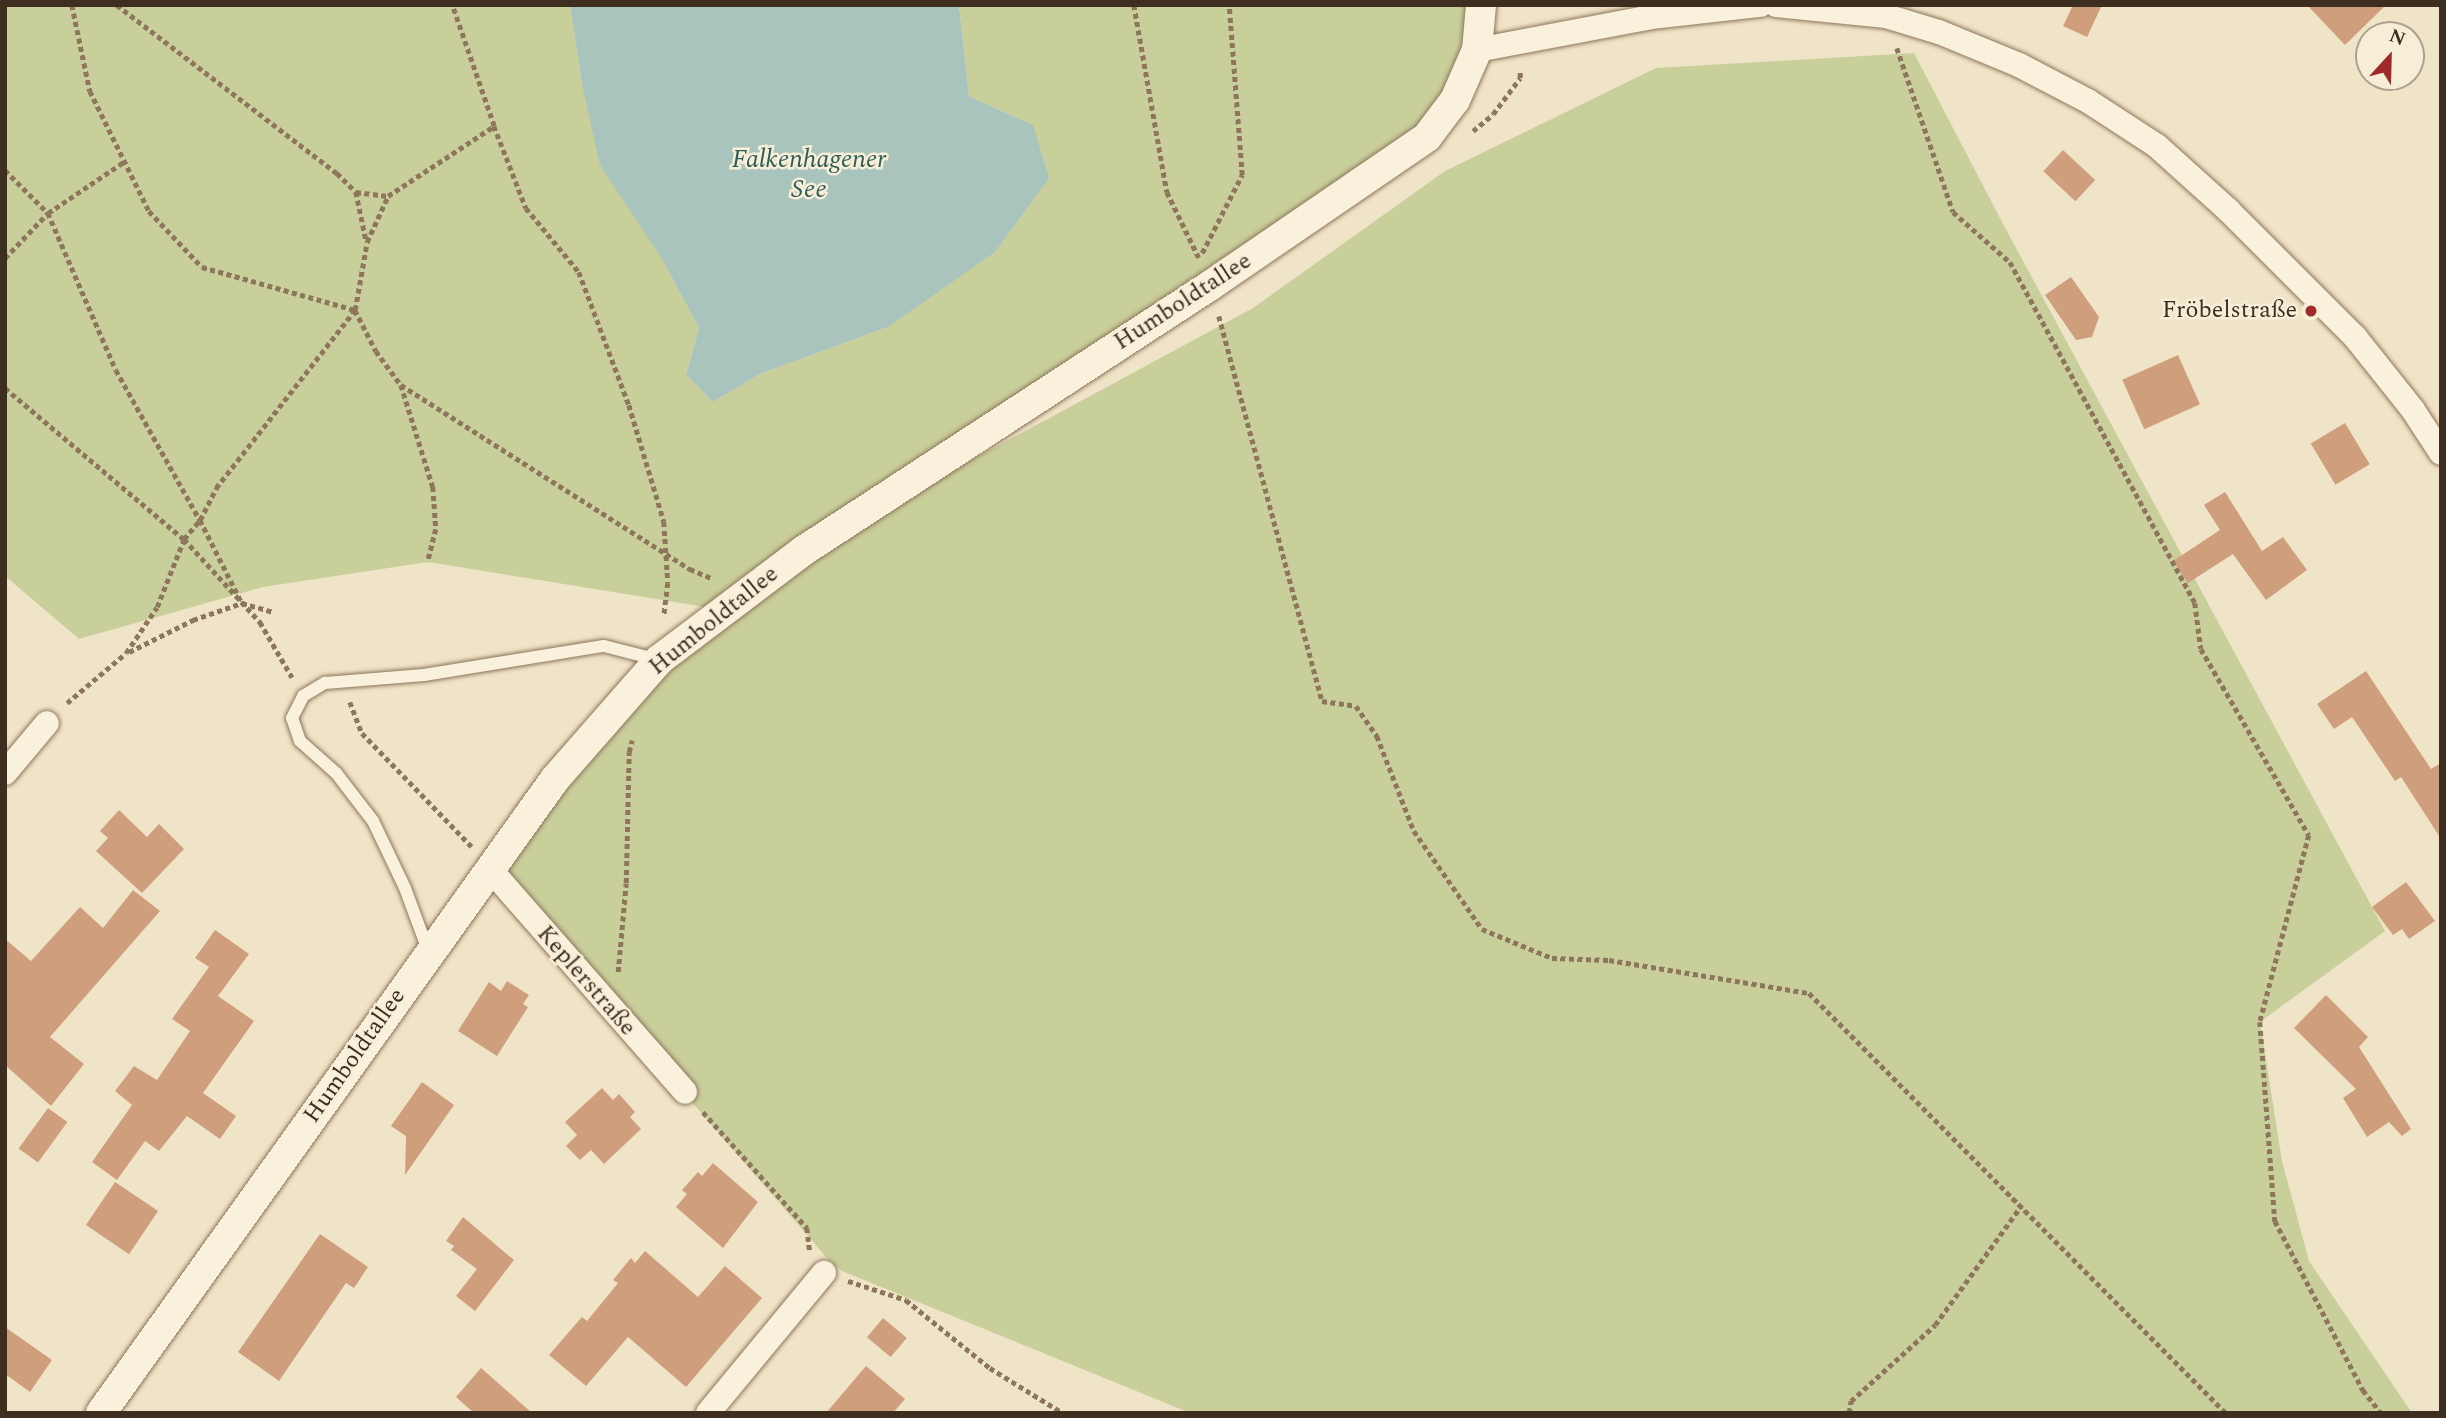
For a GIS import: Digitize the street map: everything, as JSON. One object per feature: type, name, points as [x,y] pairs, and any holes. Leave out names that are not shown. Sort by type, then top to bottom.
[{"type":"street","name":"Humboldtallee","points":[[101,1413],[555,779],[659,660],[803,551],[1205,272],[1427,137],[1455,100],[1477,50],[1481,5]]},
{"type":"street","points":[[1477,50],[1651,17],[1760,5]]},
{"type":"street","points":[[1776,5],[1886,16],[1939,32],[2019,65],[2088,101],[2157,146],[2228,210],[2355,337],[2413,410],[2441,453]]},
{"type":"street","points":[[5,773],[47,723]]},
{"type":"street","name":"Keplerstraße","points":[[490,869],[614,1015],[685,1092]]},
{"type":"street","points":[[708,1413],[824,1273]]},
{"type":"lane","points":[[429,953],[405,888],[373,821],[335,773],[300,741],[292,718],[303,696],[325,683],[424,675],[604,646],[659,660]]},
{"type":"path","points":[[72,5],[90,91],[149,211],[202,267],[355,310],[376,351],[401,385],[433,487],[436,529],[428,562]]},
{"type":"path","points":[[117,5],[337,173],[356,191],[367,242]]},
{"type":"path","points":[[452,5],[526,208],[579,272],[629,405],[664,522],[668,583],[659,660]]},
{"type":"path","points":[[1134,5],[1167,192],[1205,272],[1322,702],[1356,706],[1377,736],[1414,831],[1482,929],[1552,958],[1609,960],[1809,993],[2226,1413]]},
{"type":"path","points":[[1205,272],[1242,175],[1229,5]]},
{"type":"path","points":[[1886,16],[1953,212],[2010,262],[2195,603],[2201,649],[2309,835],[2260,1022],[2275,1221],[2363,1390],[2381,1413]]},
{"type":"path","points":[[127,653],[157,607],[184,539],[200,520],[216,488],[355,310],[367,242],[388,196],[494,126]]},
{"type":"path","points":[[5,258],[48,213],[125,161]]},
{"type":"path","points":[[5,170],[48,213],[116,369],[200,520],[242,603]]},
{"type":"path","points":[[356,191],[388,196]]},
{"type":"path","points":[[401,385],[690,569],[717,581]]},
{"type":"path","points":[[5,388],[184,539],[260,622],[303,696]]},
{"type":"path","points":[[47,723],[127,653],[193,620],[242,603],[274,612]]},
{"type":"path","points":[[343,682],[362,733],[476,851],[490,869]]},
{"type":"path","points":[[614,1015],[626,883],[629,752],[633,739]]},
{"type":"path","points":[[685,1092],[807,1228],[810,1252],[824,1273],[905,1300],[990,1367],[1063,1413]]},
{"type":"path","points":[[1849,1413],[1851,1401],[1935,1325],[2021,1206]]},
{"type":"green space","points":[[5,5],[570,5],[582,84],[662,259],[699,328],[686,375],[713,402],[760,374],[888,327],[1033,125],[969,96],[959,5],[1485,5],[1455,100],[814,545],[1253,308],[1445,171],[1656,68],[1914,53],[2002,222],[2385,931],[2260,1022],[2282,1161],[2309,1261],[2412,1413],[1190,1413],[842,1271],[827,1258],[490,869],[724,610],[428,562],[263,587],[79,639],[5,576]]},
{"type":"water","name":"Falkenhagener See","points":[[570,5],[959,5],[969,96],[1033,125],[1049,178],[995,252],[888,327],[760,374],[713,402],[686,375],[699,328],[662,259],[600,165],[582,84]]},
{"type":"building","points":[[2073,5],[2102,5],[2087,37],[2063,26]]},
{"type":"building","points":[[2307,5],[2386,5],[2370,21],[2355,21],[2355,35],[2345,45]]},
{"type":"building","points":[[2063,150],[2095,180],[2075,201],[2043,171]]},
{"type":"building","points":[[2071,277],[2099,317],[2092,337],[2076,340],[2045,295]]},
{"type":"building","points":[[2178,355],[2200,404],[2144,429],[2122,380]]},
{"type":"building","points":[[2345,423],[2370,464],[2335,485],[2311,444]]},
{"type":"building","points":[[2225,492],[2262,551],[2283,537],[2307,570],[2266,600],[2233,554],[2188,583],[2173,561],[2220,530],[2204,505]]},
{"type":"building","points":[[2366,671],[2431,769],[2441,763],[2441,839],[2401,777],[2395,781],[2352,717],[2334,729],[2317,704]]},
{"type":"building","points":[[119,810],[147,837],[159,824],[184,849],[142,893],[96,851],[108,838],[100,831]]},
{"type":"building","points":[[2406,882],[2435,921],[2409,939],[2402,929],[2393,935],[2372,907]]},
{"type":"building","points":[[133,890],[160,911],[50,1037],[84,1064],[51,1106],[5,1065],[5,939],[31,961],[80,907],[103,928]]},
{"type":"building","points":[[215,930],[249,954],[218,996],[254,1021],[203,1093],[236,1116],[220,1139],[187,1116],[159,1151],[145,1141],[117,1180],[92,1162],[132,1105],[115,1091],[134,1066],[157,1080],[190,1031],[172,1019],[209,967],[195,958]]},
{"type":"building","points":[[507,981],[529,995],[523,1004],[528,1007],[497,1056],[458,1031],[489,982],[501,991]]},
{"type":"building","points":[[2326,995],[2368,1037],[2359,1047],[2411,1129],[2402,1136],[2389,1122],[2367,1137],[2343,1098],[2356,1089],[2294,1028]]},
{"type":"building","points":[[422,1082],[454,1105],[405,1175],[406,1136],[391,1126]]},
{"type":"building","points":[[602,1088],[613,1100],[619,1094],[635,1112],[630,1117],[641,1129],[604,1164],[591,1150],[580,1160],[566,1146],[577,1135],[565,1122]]},
{"type":"building","points":[[48,1108],[67,1122],[38,1163],[19,1148]]},
{"type":"building","points":[[713,1163],[758,1202],[723,1248],[676,1207],[687,1194],[682,1190],[698,1172],[702,1176]]},
{"type":"building","points":[[115,1182],[158,1211],[129,1254],[86,1225]]},
{"type":"building","points":[[463,1217],[514,1260],[475,1311],[456,1296],[477,1269],[451,1250],[454,1246],[446,1241]]},
{"type":"building","points":[[320,1234],[368,1267],[354,1288],[346,1283],[279,1381],[238,1352]]},
{"type":"building","points":[[645,1251],[698,1297],[725,1266],[762,1298],[686,1387],[628,1337],[586,1386],[549,1355],[582,1317],[587,1321],[618,1283],[613,1280],[631,1258],[635,1263]]},
{"type":"building","points":[[883,1318],[907,1338],[891,1357],[867,1337]]},
{"type":"building","points":[[5,1327],[52,1360],[30,1392],[5,1374]]},
{"type":"building","points":[[866,1366],[905,1399],[893,1413],[826,1413]]},
{"type":"building","points":[[481,1368],[532,1413],[474,1413],[456,1397]]},
{"type":"place","name":"Fröbelstraße","points":[[2311,311]]}]
